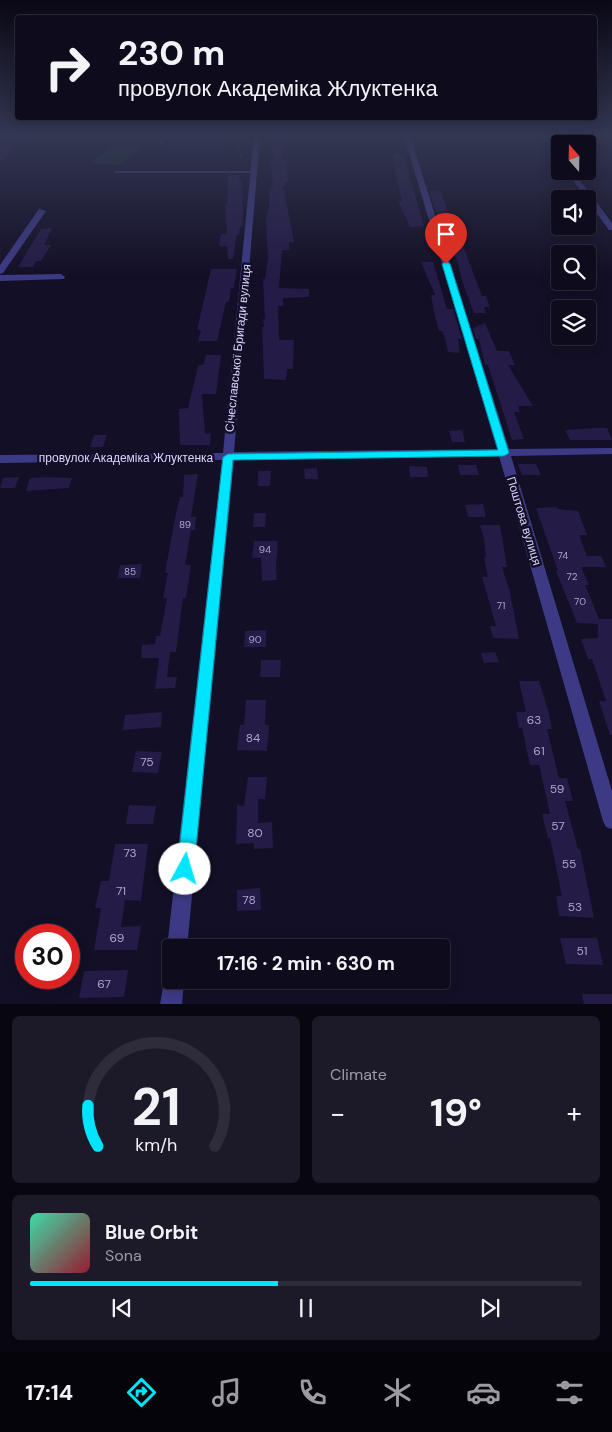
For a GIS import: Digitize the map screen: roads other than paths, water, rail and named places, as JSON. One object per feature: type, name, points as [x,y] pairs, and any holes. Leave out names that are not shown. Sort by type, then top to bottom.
[{"type":"street","name":"Січеславської Бригади вулиця","points":[[178,939],[228,457],[253,183]]},
{"type":"street","name":"Поштова вулиця","points":[[421,183],[504,453],[612,821]]},
{"type":"street","points":[[578,183],[612,228]]},
{"type":"street","points":[[0,271],[42,211]]},
{"type":"street","points":[[0,278],[61,277]]},
{"type":"street","name":"провулок Академіка Жлуктенка","points":[[0,459],[612,451]]},
{"type":"street","points":[[171,1004],[173,989]]}]
